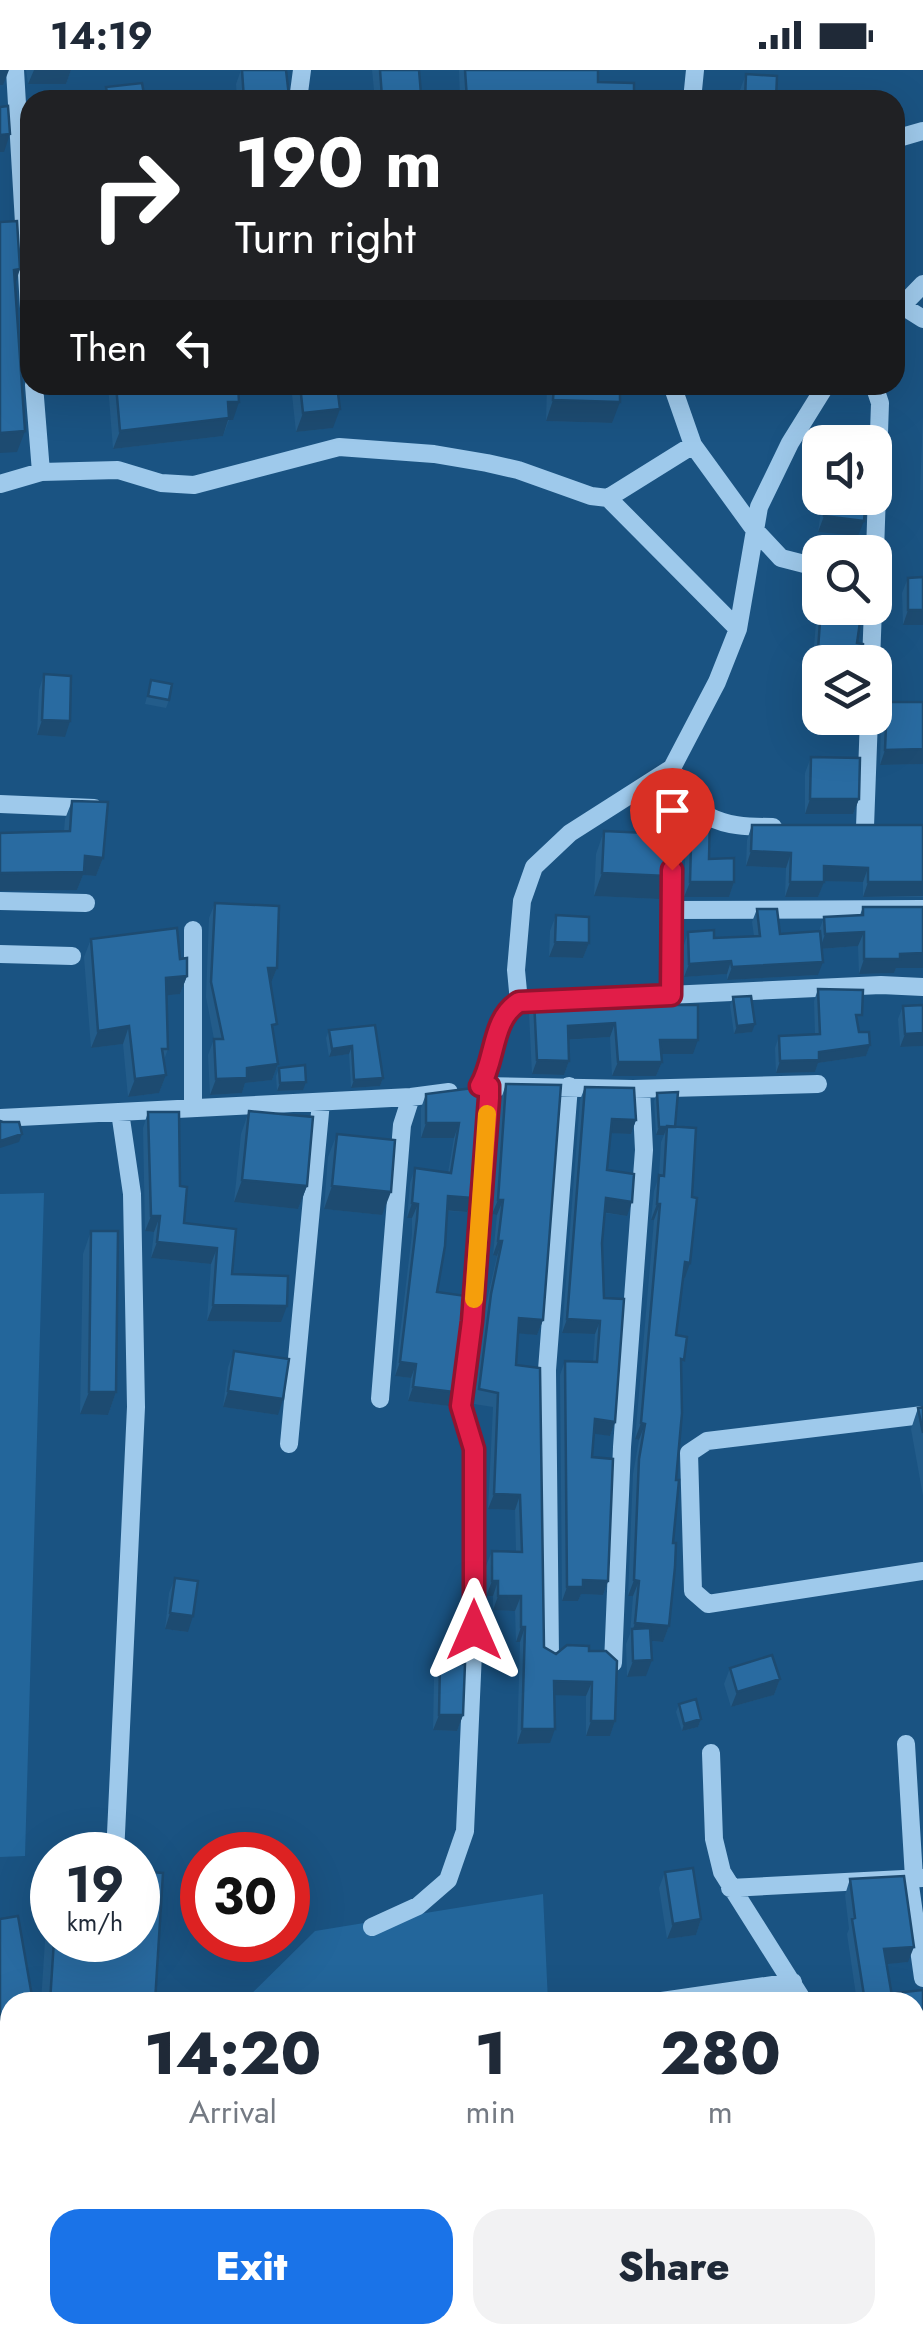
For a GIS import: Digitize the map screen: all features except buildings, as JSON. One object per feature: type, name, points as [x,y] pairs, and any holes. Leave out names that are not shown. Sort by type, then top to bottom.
[{"type":"street","points":[[14,70],[20,135]]},
{"type":"street","points":[[905,304],[923,284]]},
{"type":"street","points":[[35,395],[41,472]]},
{"type":"street","points":[[675,395],[692,445],[754,529],[782,558],[802,563]]},
{"type":"street","points":[[519,1002],[516,970],[522,901],[534,867],[570,833],[672,768],[717,682],[738,628],[759,508],[790,442],[820,395]]},
{"type":"street","points":[[876,535],[877,395]]},
{"type":"street","points":[[608,498],[692,445]]},
{"type":"street","points":[[0,484],[41,472],[118,470],[161,483],[194,485],[340,447],[434,454],[518,470],[591,496],[608,498],[738,628]]},
{"type":"street","points":[[845,827],[874,827],[870,735]]},
{"type":"street","points":[[672,768],[696,810],[713,821],[746,827],[786,827]]},
{"type":"street","points":[[671,995],[674,813],[685,794]]},
{"type":"street","points":[[0,804],[104,808]]},
{"type":"street","points":[[0,902],[86,903]]},
{"type":"street","points":[[671,910],[923,910]]},
{"type":"street","points":[[192,930],[193,1108]]},
{"type":"street","points":[[0,954],[72,956]]},
{"type":"street","points":[[372,1927],[418,1906],[448,1880],[465,1831],[474,1630],[474,1449],[461,1406],[472,1321],[485,1086],[509,1008],[519,1002],[881,985],[923,988]]},
{"type":"street","points":[[0,1118],[411,1097],[485,1086],[642,1089],[818,1084]]},
{"type":"street","points":[[550,1656],[547,1370],[568,1086]]},
{"type":"street","points":[[613,1662],[622,1447],[644,1150],[642,1089]]},
{"type":"street","points":[[380,1399],[402,1125],[411,1097]]},
{"type":"street","points":[[290,1444],[321,1102]]},
{"type":"street","points":[[116,1832],[136,1406],[132,1194],[120,1112]]},
{"type":"street","points":[[923,1415],[707,1441],[688,1453],[693,1591],[708,1604],[923,1572]]},
{"type":"street","points":[[906,1744],[922,1971]]},
{"type":"street","points":[[711,1753],[714,1838],[722,1872],[798,1992]]},
{"type":"street","points":[[730,1888],[915,1878]]},
{"type":"street","points":[[724,1992],[793,1982]]},
{"type":"shaded area","points":[[44,1193],[25,1856],[0,1857],[0,1194]]},
{"type":"shaded area","points":[[543,1894],[548,1992],[253,1992],[284,1962],[310,1962],[310,1936],[315,1931]]},
{"type":"slow traffic","points":[[474,1299],[487,1114]]},
{"type":"route","points":[[474,1630],[474,1449],[461,1406],[472,1321],[489,1098],[489,1086],[480,1086],[502,1022],[509,1008],[519,1002],[671,995],[672,870]]}]
